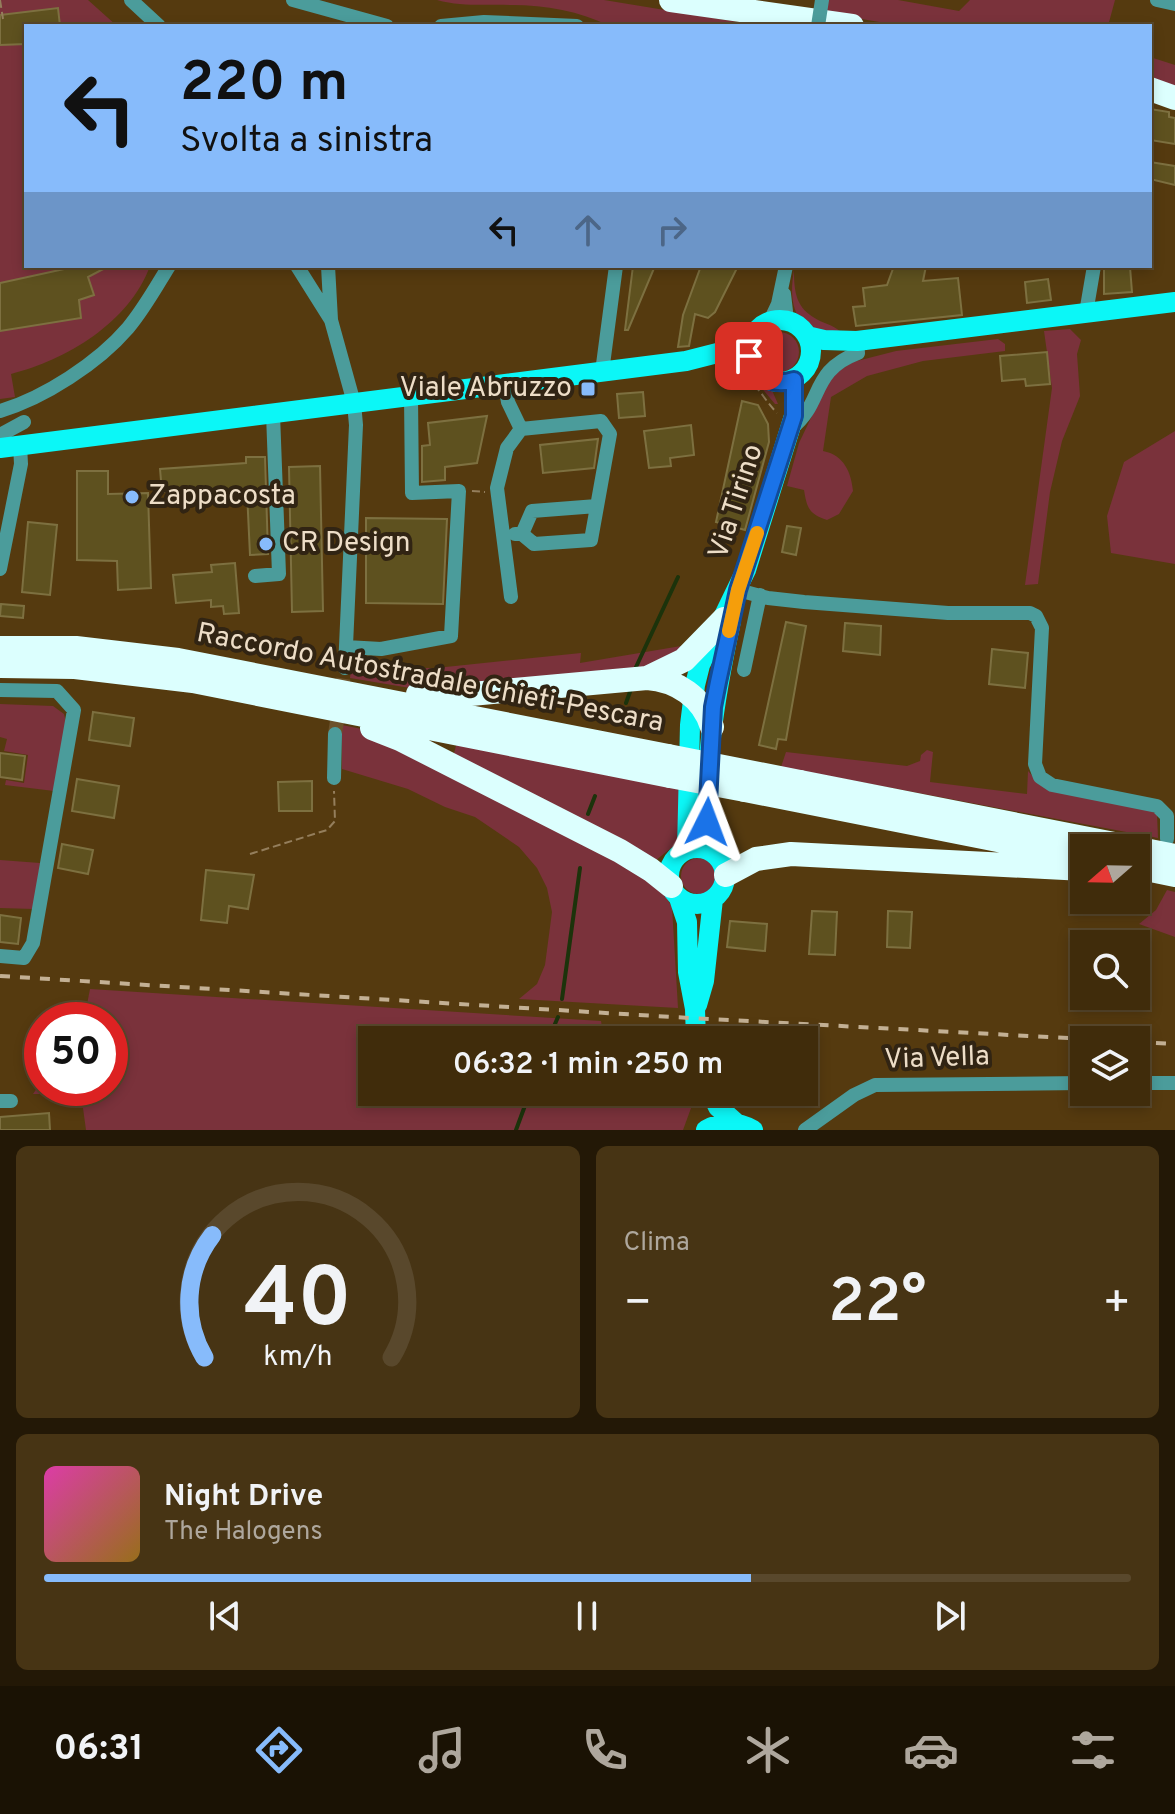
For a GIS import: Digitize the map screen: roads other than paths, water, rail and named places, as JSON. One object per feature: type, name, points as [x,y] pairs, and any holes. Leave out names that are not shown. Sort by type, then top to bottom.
[{"type":"highway","points":[[671,0],[838,24]]},
{"type":"highway","points":[[1152,90],[1175,98]]},
{"type":"highway","points":[[647,678],[684,660],[724,619]]},
{"type":"highway","name":"Raccordo Autostradale Chieti-Pescara","points":[[7,657],[76,648],[162,657],[380,699],[669,766],[745,790],[1070,854]]},
{"type":"highway","name":"Raccordo Autostradale Chieti-Pescara","points":[[7,657],[144,674],[347,712],[669,766],[800,782],[1171,847]]},
{"type":"highway","points":[[380,699],[403,692],[449,696],[663,679],[693,697],[706,712],[712,727]]},
{"type":"highway","points":[[347,712],[366,726],[400,739],[620,851],[651,870],[675,892]]},
{"type":"highway","points":[[726,875],[756,859],[791,854],[1070,868]]},
{"type":"highway","points":[[1150,870],[1175,876]]},
{"type":"highway","points":[[1150,875],[1175,876]]},
{"type":"main road","points":[[807,336],[857,341],[1175,302]]},
{"type":"main road","points":[[10,447],[273,414],[312,401],[354,403],[602,372],[711,364],[731,361],[752,367],[764,379],[773,382],[794,380],[810,361],[811,344],[799,326],[778,321],[711,364]]},
{"type":"main road","points":[[752,335],[749,345],[752,367]]},
{"type":"main road","points":[[810,361],[833,348],[857,341]]},
{"type":"main road","name":"Via Tirino","points":[[787,423],[794,416],[794,380]]},
{"type":"main road","name":"Via Tirino","points":[[711,851],[707,822],[712,727],[718,682],[738,590],[787,423],[781,395],[773,382]]},
{"type":"main road","name":"Via Tirino","points":[[687,849],[693,697],[700,665],[738,590]]},
{"type":"main road","points":[[675,892],[696,904],[713,899],[720,893],[726,875],[724,865],[711,851],[687,849],[673,860],[669,878],[687,922],[688,972],[696,1026]]},
{"type":"main road","points":[[695,1009],[704,981],[713,899]]},
{"type":"main road","points":[[703,1106],[704,1130],[724,1123],[744,1126]]},
{"type":"main road","points":[[718,1106],[744,1126]]},
{"type":"street","points":[[293,0],[380,24]]},
{"type":"street","points":[[818,24],[822,0]]},
{"type":"street","points":[[1157,0],[1175,4]]},
{"type":"street","points":[[137,1],[157,24]]},
{"type":"street","points":[[462,24],[530,24]]},
{"type":"street","points":[[0,411],[20,405],[53,388],[101,354],[127,329],[168,268]]},
{"type":"street","points":[[298,268],[331,320]]},
{"type":"street","points":[[328,268],[331,320],[354,403],[356,425],[345,668]]},
{"type":"street","points":[[602,372],[616,268]]},
{"type":"street","points":[[778,321],[786,268]]},
{"type":"street","points":[[1086,313],[1094,268]]},
{"type":"street","points":[[787,423],[806,412],[833,366],[858,353],[857,341]]},
{"type":"street","points":[[505,384],[508,402],[521,429]]},
{"type":"street","points":[[346,647],[381,649],[451,636],[459,491],[412,493],[411,396]]},
{"type":"street","points":[[255,576],[279,574],[273,414]]},
{"type":"street","points":[[503,535],[522,534],[534,544],[591,540],[610,434],[601,421],[521,429],[507,448],[497,488],[503,535],[511,597]]},
{"type":"street","points":[[0,435],[24,422]]},
{"type":"street","points":[[0,569],[21,464],[10,447]]},
{"type":"street","points":[[522,534],[532,511],[597,506]]},
{"type":"street","points":[[738,590],[804,602],[917,611],[1023,612],[1036,616],[1042,628],[1037,772],[1052,785],[1157,806],[1167,816],[1171,847]]},
{"type":"street","points":[[744,670],[760,595]]},
{"type":"street","points":[[0,690],[57,691],[74,710],[33,943],[24,958],[0,956]]},
{"type":"street","points":[[334,778],[335,734]]},
{"type":"street","name":"Via Vella","points":[[805,1130],[854,1095],[875,1085],[1070,1083]]},
{"type":"street","points":[[1150,1083],[1175,1083]]},
{"type":"waterway","points":[[636,667],[678,577]]},
{"type":"waterway","points":[[626,703],[631,689]]},
{"type":"waterway","points":[[588,814],[595,796]]},
{"type":"waterway","points":[[562,999],[580,868]]},
{"type":"waterway","points":[[554,1026],[558,1017]]},
{"type":"waterway","points":[[516,1130],[525,1106]]},
{"type":"tunnel","points":[[335,734],[345,668]]},
{"type":"railway","points":[[0,976],[1070,1038]]},
{"type":"railway","points":[[1150,1043],[1175,1044]]},
{"type":"place","name":"Viale Abruzzo","points":[[588,389]]},
{"type":"place","name":"Zappacosta","points":[[132,497]]},
{"type":"place","name":"CR Design","points":[[266,544]]}]
